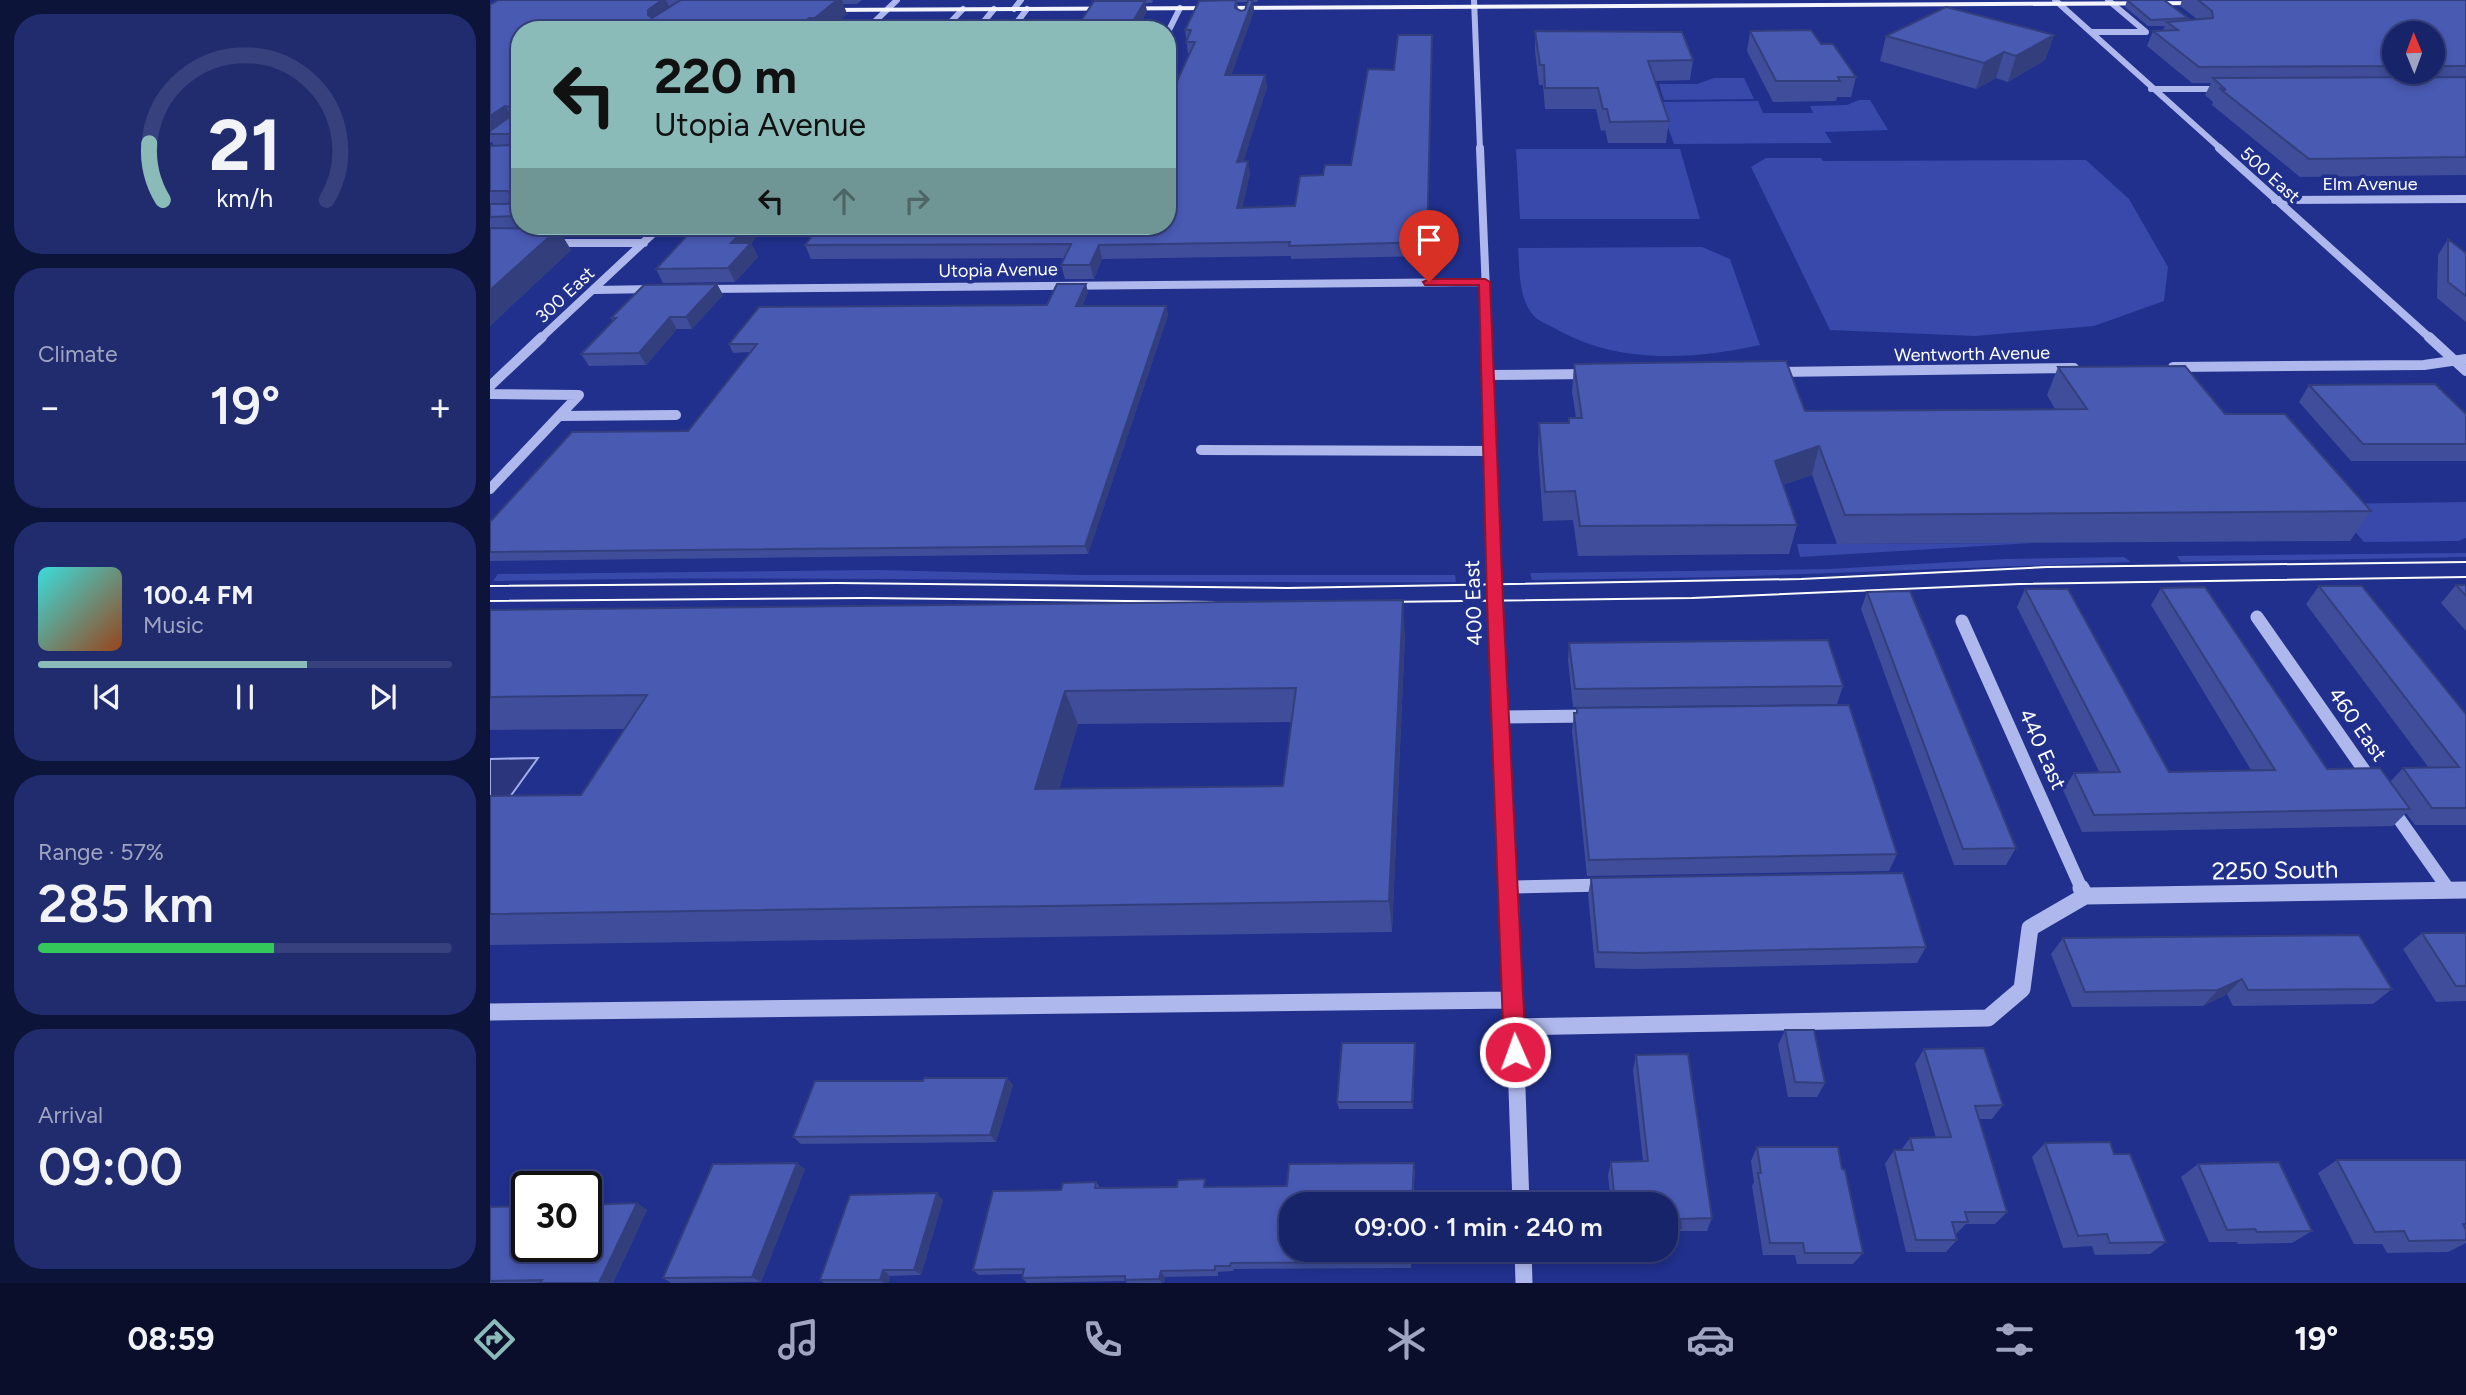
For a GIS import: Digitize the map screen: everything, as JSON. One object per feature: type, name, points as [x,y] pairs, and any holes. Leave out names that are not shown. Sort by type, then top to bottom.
[{"type":"main road","points":[[810,10],[1180,8],[1206,4],[1243,12],[1474,3],[2219,2]]},
{"type":"street","points":[[875,21],[897,0]]},
{"type":"street","points":[[1014,9],[1021,0]]},
{"type":"street","points":[[1111,8],[1117,0]]},
{"type":"street","name":"500 East","points":[[2057,2],[2466,371]]},
{"type":"street","points":[[2110,2],[2146,32]]},
{"type":"street","name":"400 East","points":[[1474,3],[1521,1192]]},
{"type":"street","points":[[2166,3],[2176,10]]},
{"type":"street","points":[[1174,21],[1180,8]]},
{"type":"street","points":[[952,21],[963,9]]},
{"type":"street","points":[[984,21],[994,9]]},
{"type":"street","points":[[1018,21],[1027,9]]},
{"type":"street","points":[[2091,33],[2159,32]]},
{"type":"street","points":[[2151,89],[2233,89]]},
{"type":"street","name":"Elm Avenue","points":[[2275,200],[2466,199]]},
{"type":"street","name":"300 East","points":[[490,386],[651,235]]},
{"type":"street","points":[[544,243],[643,243]]},
{"type":"street","name":"Utopia Avenue","points":[[694,289],[1485,282]]},
{"type":"street","points":[[595,290],[667,289]]},
{"type":"street","points":[[2159,367],[2424,365],[2466,359]]},
{"type":"street","name":"Wentworth Avenue","points":[[1768,372],[2089,368]]},
{"type":"street","points":[[1489,375],[1601,373]]},
{"type":"street","points":[[490,394],[579,395],[490,489]]},
{"type":"street","points":[[559,416],[676,415]]},
{"type":"street","points":[[1200,450],[1492,451]]},
{"type":"street","name":"460 East","points":[[2257,617],[2449,890]]},
{"type":"street","name":"440 East","points":[[1962,621],[2085,896]]},
{"type":"street","points":[[1500,717],[1609,716]]},
{"type":"street","points":[[1510,887],[1622,884]]},
{"type":"street","name":"2250 South","points":[[2085,896],[2466,890]]},
{"type":"street","points":[[1514,1027],[1989,1018],[2022,989],[2030,928],[2085,896]]},
{"type":"street","points":[[490,1013],[1513,1000]]},
{"type":"street","points":[[1523,1262],[1524,1283]]},
{"type":"shaded area","points":[[1714,78],[1744,78],[1754,99],[1664,100],[1659,84],[1697,84]]},
{"type":"shaded area","points":[[1859,100],[1870,100],[1888,130],[1825,132],[1832,143],[1674,144],[1659,102],[1758,101],[1763,113],[1813,113],[1810,106],[1847,105]]},
{"type":"shaded area","points":[[1516,149],[1680,149],[1700,219],[1520,219]]},
{"type":"shaded area","points":[[1766,158],[1821,158],[1823,161],[2086,160],[2129,199],[2168,267],[2164,301],[2094,326],[1975,336],[1830,330],[1751,167]]},
{"type":"shaded area","points":[[1702,247],[1730,259],[1760,345],[1682,356],[1656,356],[1604,348],[1580,340],[1538,319],[1528,308],[1522,292],[1518,248]]},
{"type":"shaded area","points":[[2466,502],[2466,538],[2458,541],[2364,542],[2331,504]]},
{"type":"shaded area","points":[[2032,543],[1800,557],[1797,544]]},
{"type":"shaded area","points":[[2466,553],[2466,557],[2181,562],[2177,556]]},
{"type":"shaded area","points":[[2124,557],[2131,562],[1723,577],[1532,580],[1530,573],[1830,569],[2005,559]]},
{"type":"shaded area","points":[[879,570],[1083,575],[1455,575],[1456,582],[734,578],[493,581],[498,574]]},
{"type":"shaded area","points":[[538,758],[507,801],[490,802],[490,759]]},
{"type":"building","points":[[498,0],[662,0],[648,10],[648,15],[652,18],[681,0],[837,0],[815,18],[806,21],[511,21],[511,107],[505,106],[490,116],[490,5]]},
{"type":"building","points":[[1236,0],[1235,8],[1241,11],[1245,10],[1248,0],[1253,0],[1225,75],[1265,75],[1237,162],[1248,161],[1237,208],[1295,206],[1300,176],[1323,175],[1325,165],[1351,165],[1368,69],[1394,70],[1398,35],[1432,35],[1427,242],[1289,246],[1290,242],[1099,245],[1090,265],[1061,265],[1071,244],[805,245],[813,235],[1176,235],[1176,83],[1195,42],[1186,42],[1191,30],[1185,30],[1199,1]]},
{"type":"building","points":[[2127,0],[2164,0],[2188,18],[2151,20]]},
{"type":"building","points":[[2198,0],[2466,0],[2466,66],[2445,66],[2445,21],[2382,21],[2382,66],[2199,67],[2153,31],[2178,30],[2167,22],[2213,18],[2212,11]]},
{"type":"building","points":[[1094,1],[1145,1],[1133,21],[1081,21]]},
{"type":"building","points":[[1946,7],[2054,35],[2016,56],[2004,52],[1984,63],[1886,36]]},
{"type":"building","points":[[1811,30],[1821,44],[1833,44],[1856,77],[1838,77],[1840,81],[1776,81],[1750,31]]},
{"type":"building","points":[[1535,31],[1682,32],[1693,60],[1648,61],[1669,121],[1610,122],[1607,109],[1603,109],[1598,88],[1545,88],[1544,65],[1540,65]]},
{"type":"building","points":[[2382,77],[2382,84],[2445,84],[2445,77],[2466,77],[2466,157],[2309,159],[2219,88],[2226,90],[2213,78]]},
{"type":"building","points":[[511,116],[511,134],[490,134],[490,131]]},
{"type":"building","points":[[511,145],[511,194],[508,191],[490,191],[490,146]]},
{"type":"building","points":[[511,201],[511,216],[490,217],[490,204],[508,204]]},
{"type":"building","points":[[490,228],[511,228],[511,235],[551,235],[490,290]]},
{"type":"building","points":[[688,235],[739,235],[731,243],[751,243],[728,268],[656,269]]},
{"type":"building","points":[[2448,239],[2466,253],[2466,296],[2448,282]]},
{"type":"building","points":[[717,284],[686,317],[670,317],[639,353],[581,354],[616,318],[611,318],[644,285]]},
{"type":"building","points":[[1057,284],[1086,284],[1076,306],[1166,306],[1085,546],[490,552],[490,522],[572,432],[688,431],[757,344],[729,344],[759,307],[1047,305]]},
{"type":"building","points":[[1786,361],[1805,411],[2087,409],[2058,367],[2185,366],[2225,414],[2285,414],[2371,511],[1845,515],[1819,446],[1775,461],[1797,525],[1580,526],[1575,491],[1545,492],[1539,423],[1569,423],[1569,418],[1582,418],[1574,364]]},
{"type":"building","points":[[2435,384],[2466,414],[2466,444],[2363,444],[2309,385]]},
{"type":"building","points":[[2456,585],[2466,585],[2466,596]]},
{"type":"building","points":[[2319,586],[2362,586],[2466,714],[2466,808],[2432,808],[2403,768],[2459,767]]},
{"type":"building","points":[[2205,587],[2327,769],[2380,768],[2410,809],[2094,815],[2074,773],[2120,772],[2025,589],[2068,589],[2169,772],[2275,770],[2161,588]]},
{"type":"building","points":[[1910,591],[2016,848],[1963,849],[1867,592]]},
{"type":"building","points":[[1403,600],[1389,901],[490,914],[490,796],[581,795],[647,695],[490,697],[490,610]],"holes":[[[1296,688],[1283,786],[1035,789],[1065,691]]]},
{"type":"building","points":[[1828,640],[1843,686],[1575,689],[1569,643]]},
{"type":"building","points":[[1849,705],[1897,854],[1589,860],[1574,713],[1577,713],[1577,708]]},
{"type":"building","points":[[1903,873],[1926,947],[1598,952],[1591,878]]},
{"type":"building","points":[[2422,933],[2466,933],[2466,986],[2456,986]]},
{"type":"building","points":[[2359,935],[2392,989],[2248,990],[2242,979],[2218,990],[2085,992],[2063,938]]},
{"type":"building","points":[[1785,1030],[1814,1030],[1825,1083],[1795,1082]]},
{"type":"building","points":[[1342,1043],[1415,1043],[1412,1102],[1337,1102]]},
{"type":"building","points":[[1984,1048],[2003,1105],[1975,1106],[2007,1212],[1965,1212],[1968,1222],[1952,1222],[1957,1240],[1916,1240],[1894,1150],[1913,1150],[1910,1138],[1951,1137],[1924,1049]]},
{"type":"building","points":[[1688,1054],[1712,1218],[1680,1219],[1681,1228],[1678,1228],[1678,1192],[1614,1192],[1611,1162],[1648,1161],[1636,1055]]},
{"type":"building","points":[[924,1078],[1007,1078],[990,1135],[793,1137],[815,1081],[923,1081]]},
{"type":"building","points":[[2110,1142],[2114,1154],[2130,1154],[2166,1242],[2110,1243],[2107,1234],[2078,1236],[2045,1143]]},
{"type":"building","points":[[1757,1147],[1838,1147],[1863,1253],[1805,1253],[1803,1243],[1770,1243],[1758,1173],[1761,1173]]},
{"type":"building","points":[[2337,1160],[2466,1160],[2466,1224],[2463,1224],[2466,1240],[2409,1241],[2404,1231],[2375,1232]]},
{"type":"building","points":[[2279,1162],[2312,1231],[2227,1230],[2198,1164]]},
{"type":"building","points":[[797,1163],[752,1277],[663,1278],[713,1164]]},
{"type":"building","points":[[1414,1163],[1413,1192],[1279,1192],[1279,1262],[1410,1262],[1231,1263],[1230,1266],[1215,1266],[1215,1270],[1161,1271],[1159,1279],[1125,1280],[1125,1276],[1022,1278],[1024,1269],[973,1270],[993,1191],[1061,1190],[1063,1183],[1096,1182],[1095,1188],[1177,1187],[1178,1180],[1205,1179],[1204,1187],[1287,1186],[1289,1164]]},
{"type":"building","points":[[937,1193],[914,1270],[883,1270],[880,1280],[820,1280],[850,1195]]},
{"type":"building","points":[[637,1203],[599,1283],[490,1281],[490,1207],[511,1206],[511,1262],[602,1262],[602,1204]]},
{"type":"tram line","points":[[490,586],[837,583],[1287,588],[1801,579],[2047,567],[2466,562]]},
{"type":"tram line","points":[[1382,602],[1692,598],[2020,584],[2466,577]]},
{"type":"tram line","points":[[490,601],[865,598],[1214,602]]},
{"type":"route","points":[[1429,282],[1485,282],[1495,601],[1510,887],[1515,1052]]}]
